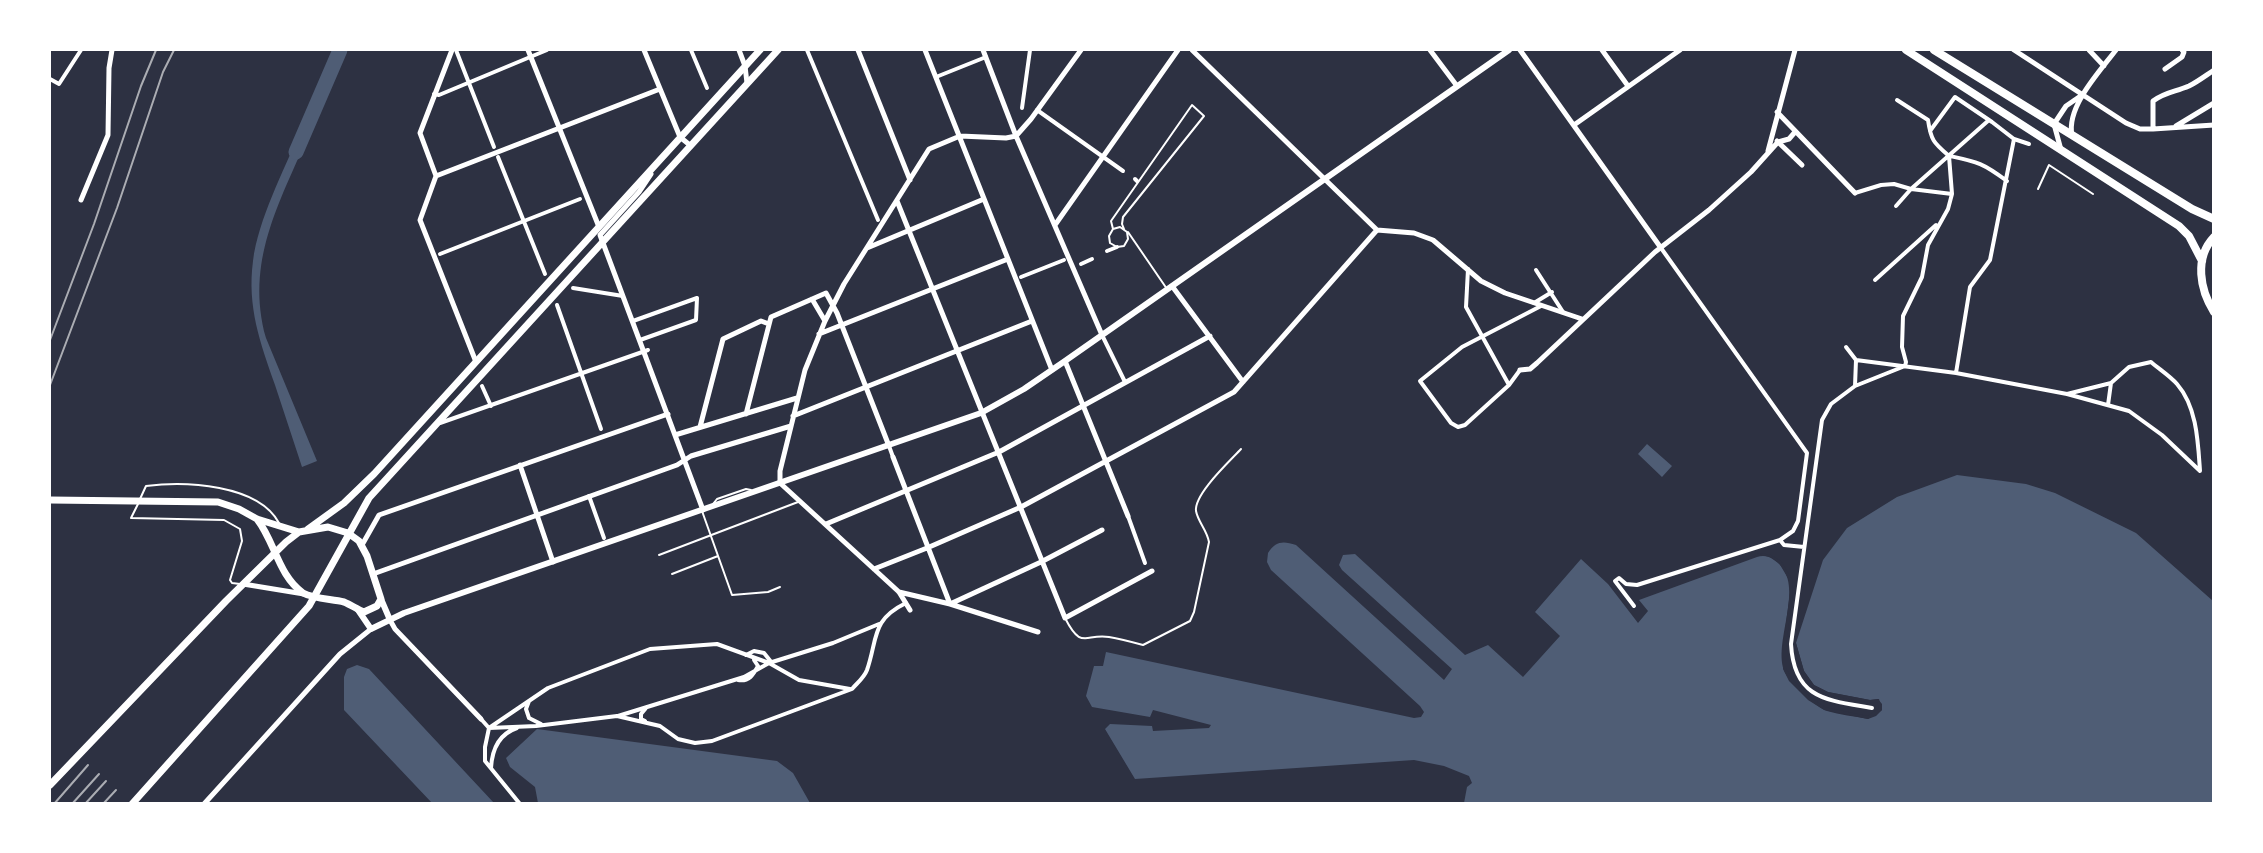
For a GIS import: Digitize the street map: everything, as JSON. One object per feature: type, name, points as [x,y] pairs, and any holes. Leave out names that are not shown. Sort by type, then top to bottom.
[{"type":"highway","points":[[1906,50],[2179,226],[2188,236],[2202,261]]},
{"type":"highway","points":[[1934,50],[2192,209],[2214,219]]},
{"type":"highway","points":[[2214,237],[2202,261],[2201,283],[2206,300],[2214,312]]},
{"type":"main road","points":[[308,529],[354,493],[760,50]]},
{"type":"main road","points":[[132,804],[304,612],[316,596],[348,533],[369,498],[778,50]]},
{"type":"main road","points":[[50,500],[218,502],[239,509],[257,519],[299,532]]},
{"type":"main road","points":[[50,785],[243,584],[275,552],[299,532],[328,527],[348,533],[362,545],[381,599],[372,610],[364,612],[350,604],[305,594],[285,573],[275,552],[267,532],[257,519]]},
{"type":"street","points":[[50,79],[59,84],[81,50]]},
{"type":"street","points":[[81,200],[108,135],[109,68],[112,50]]},
{"type":"street","points":[[454,50],[494,147]]},
{"type":"street","points":[[454,50],[434,94],[420,133],[436,176],[420,220],[476,362]]},
{"type":"street","points":[[528,50],[599,227]]},
{"type":"street","points":[[434,94],[439,95],[547,50]]},
{"type":"street","points":[[644,50],[680,137],[691,146]]},
{"type":"street","points":[[691,50],[706,88]]},
{"type":"street","points":[[739,50],[745,66],[747,83]]},
{"type":"street","points":[[807,50],[878,220]]},
{"type":"street","points":[[858,50],[910,180]]},
{"type":"street","points":[[925,50],[1052,370]]},
{"type":"street","points":[[983,50],[1016,136],[1102,335],[1125,382]]},
{"type":"street","points":[[1022,108],[1030,50]]},
{"type":"street","points":[[910,610],[898,592],[874,568],[780,483],[780,471],[805,370],[833,304],[929,149],[960,136],[1006,138],[1016,136],[1081,50]]},
{"type":"street","points":[[1055,225],[1178,50]]},
{"type":"street","points":[[1192,50],[1377,230],[1414,233],[1433,240],[1481,281],[1505,293],[1582,319]]},
{"type":"street","points":[[1430,50],[1457,86]]},
{"type":"street","points":[[204,804],[274,731],[340,654],[371,629],[390,620],[553,562],[981,413],[1052,370],[1509,50]]},
{"type":"street","points":[[1520,50],[1807,453],[1798,521],[1793,531],[1780,540],[1637,585],[1626,584],[1619,578],[1615,581],[1634,606]]},
{"type":"street","points":[[1602,50],[1628,86]]},
{"type":"street","points":[[1574,125],[1680,50]]},
{"type":"street","points":[[1767,153],[1795,50]]},
{"type":"street","points":[[2014,50],[2126,123],[2140,129],[2214,125]]},
{"type":"street","points":[[2089,50],[2104,66]]},
{"type":"street","points":[[2072,135],[2069,125],[2084,94],[2116,50]]},
{"type":"street","points":[[2165,69],[2182,57],[2184,52],[2182,50]]},
{"type":"street","points":[[936,77],[986,57]]},
{"type":"street","points":[[2153,129],[2153,101],[2164,93],[2173,93],[2192,85],[2214,70]]},
{"type":"street","points":[[436,176],[660,89]]},
{"type":"street","points":[[2061,151],[2054,124],[2066,106],[2084,94]]},
{"type":"street","points":[[1930,131],[1955,98],[2013,139],[2029,144]]},
{"type":"street","points":[[1897,100],[1934,125]]},
{"type":"street","points":[[2172,128],[2214,103]]},
{"type":"street","points":[[1037,110],[1123,171]]},
{"type":"street","points":[[1777,112],[1855,193],[1881,185],[1894,184],[1911,189],[1952,194]]},
{"type":"street","points":[[1928,120],[1935,144],[1949,156],[1981,163],[2007,180]]},
{"type":"street","points":[[1896,206],[1911,189],[1989,120]]},
{"type":"street","points":[[1541,305],[1462,347],[1420,381],[1451,423],[1458,427],[1465,425],[1509,385],[1520,370],[1530,369],[1537,363],[1660,248],[1709,210],[1751,172],[1778,142],[1789,139],[1796,132]]},
{"type":"street","points":[[1772,135],[1802,165]]},
{"type":"street","points":[[1956,373],[1970,287],[1990,260],[2013,139]]},
{"type":"street","points":[[1905,366],[1902,347],[1903,316],[1922,277],[1928,245],[1948,209],[1952,194],[1949,156]]},
{"type":"street","points":[[498,157],[545,274]]},
{"type":"street","points":[[662,157],[639,192],[600,235],[640,340],[646,350],[703,510]]},
{"type":"street","points":[[866,249],[984,199]]},
{"type":"street","points":[[440,254],[579,200]]},
{"type":"street","points":[[2003,200],[2009,202]]},
{"type":"street","points":[[897,201],[1065,618],[1152,571]]},
{"type":"street","points":[[1875,280],[1939,223]]},
{"type":"street","points":[[874,568],[927,548],[1020,507],[1234,392],[1377,230]]},
{"type":"street","points":[[1107,252],[1117,247]]},
{"type":"street","points":[[819,334],[1008,259]]},
{"type":"street","points":[[1081,264],[1092,259]]},
{"type":"street","points":[[1021,277],[1064,260]]},
{"type":"street","points":[[1468,269],[1466,307],[1509,385]]},
{"type":"street","points":[[1536,270],[1552,292],[1563,313]]},
{"type":"street","points":[[1170,287],[1210,336],[1243,382]]},
{"type":"street","points":[[573,288],[624,296]]},
{"type":"street","points":[[1534,303],[1552,292]]},
{"type":"street","points":[[746,414],[771,317],[826,293],[833,304],[890,446],[950,604]]},
{"type":"street","points":[[633,321],[697,298],[696,320],[640,340]]},
{"type":"street","points":[[812,299],[825,321]]},
{"type":"street","points":[[557,305],[602,429]]},
{"type":"street","points":[[700,427],[723,339],[761,321],[769,324]]},
{"type":"street","points":[[793,416],[1032,321]]},
{"type":"street","points":[[826,524],[999,452],[1210,336]]},
{"type":"street","points":[[1846,348],[1856,360],[1856,386]]},
{"type":"street","points":[[437,425],[646,350]]},
{"type":"street","points":[[1856,360],[1956,373],[2067,394],[2129,411],[2162,435],[2200,471],[2195,423],[2189,406],[2177,384],[2151,362],[2129,367],[2111,383],[2067,394]]},
{"type":"street","points":[[1065,361],[1145,563]]},
{"type":"street","points":[[1872,708],[1829,701],[1814,694],[1801,681],[1792,662],[1791,644],[1822,420],[1831,404],[1856,386],[1905,366]]},
{"type":"street","points":[[2108,405],[2111,383]]},
{"type":"street","points":[[482,386],[491,406]]},
{"type":"street","points":[[675,435],[797,398]]},
{"type":"street","points":[[362,545],[379,515],[668,414]]},
{"type":"street","points":[[373,574],[677,465],[691,456],[791,426]]},
{"type":"street","points":[[1807,453],[1817,454]]},
{"type":"street","points":[[520,465],[553,562]]},
{"type":"street","points":[[589,496],[604,538]]},
{"type":"street","points":[[950,604],[1041,562],[1102,530]]},
{"type":"street","points":[[1780,540],[1784,545],[1804,547]]},
{"type":"street","points":[[243,584],[305,594]]},
{"type":"street","points":[[898,592],[950,604],[1038,632]]},
{"type":"street","points":[[381,599],[395,629],[489,728]]},
{"type":"street","points":[[617,716],[660,726],[678,739],[694,743],[712,741],[852,689],[867,670],[880,624],[890,612],[906,603]]},
{"type":"street","points":[[358,610],[371,629]]},
{"type":"street","points":[[489,728],[542,725],[617,716],[744,677],[772,664],[880,624]]},
{"type":"street","points":[[520,804],[490,771],[485,761],[489,728],[548,688],[651,649],[717,644],[772,664],[799,680],[852,689]]},
{"type":"street","points":[[747,655],[754,651],[764,653],[772,664]]},
{"type":"street","points":[[736,679],[747,679],[758,666],[747,655]]},
{"type":"street","points":[[530,700],[526,708],[529,718],[542,725]]},
{"type":"street","points":[[647,707],[641,714],[641,719],[648,723]]},
{"type":"street","points":[[490,771],[497,742],[509,730],[521,726]]},
{"type":"lane","points":[[1126,230],[1127,243],[1117,247],[1110,243],[1108,239],[1113,229],[1111,220],[1136,180],[1192,105],[1204,116],[1123,217],[1122,224],[1170,287]]},
{"type":"lane","points":[[2038,189],[2049,165],[2093,194]]},
{"type":"lane","points":[[1113,229],[1126,230]]},
{"type":"lane","points":[[1065,618],[1075,634],[1085,640],[1108,637],[1143,645],[1190,621],[1209,542],[1208,534],[1196,510],[1198,502],[1206,487],[1240,449]]},
{"type":"lane","points":[[243,584],[232,583],[230,580],[242,541],[240,529],[224,520],[131,518],[146,486],[174,483],[228,490],[271,510],[280,525]]},
{"type":"lane","points":[[659,555],[800,501]]},
{"type":"lane","points":[[703,510],[732,595],[768,592],[780,587]]},
{"type":"lane","points":[[672,574],[718,556]]},
{"type":"water","points":[[300,132],[308,136],[268,234],[262,259],[260,284],[261,310],[266,338],[317,461],[302,467],[260,339],[252,294],[253,261],[260,229],[272,195]]},
{"type":"water","points":[[1647,444],[1672,466],[1662,477],[1638,454]]},
{"type":"water","points":[[1957,475],[2026,484],[2055,493],[2136,533],[2213,601],[2213,803],[1464,803],[1467,787],[1472,783],[1469,776],[1444,766],[1414,760],[1135,779],[1105,729],[1110,724],[1152,726],[1153,731],[1209,728],[1211,725],[1153,710],[1150,717],[1092,707],[1086,696],[1094,666],[1103,666],[1106,652],[1414,718],[1421,717],[1424,712],[1420,706],[1271,570],[1267,562],[1268,553],[1280,543],[1296,545],[1444,680],[1452,669],[1342,570],[1339,565],[1343,555],[1355,554],[1465,655],[1488,645],[1523,677],[1560,636],[1535,612],[1581,559],[1608,584],[1638,623],[1648,611],[1639,600],[1764,556],[1772,559],[1784,570],[1788,582],[1788,612],[1782,657],[1786,675],[1802,693],[1822,709],[1868,719],[1882,710],[1879,699],[1870,700],[1828,692],[1814,685],[1804,671],[1796,643],[1823,560],[1847,528],[1897,497]]},
{"type":"water","points":[[357,665],[369,669],[494,803],[432,803],[344,710],[344,677],[347,669]]},
{"type":"water","points":[[537,729],[777,761],[793,773],[810,803],[538,803],[535,787],[510,767],[506,758]]},
{"type":"pier","points":[[1757,554],[1771,555],[1781,561],[1792,579],[1793,593],[1786,646],[1786,668],[1792,679],[1810,697],[1825,707],[1867,716],[1879,708],[1877,702],[1870,703],[1828,695],[1812,687],[1801,672],[1793,642],[1796,643],[1804,671],[1814,685],[1828,692],[1870,700],[1878,699],[1882,704],[1882,710],[1876,716],[1868,719],[1824,710],[1808,700],[1789,681],[1783,669],[1783,646],[1790,592],[1789,580],[1779,563],[1770,557]]},
{"type":"waterway","points":[[296,152],[340,50]]},
{"type":"railway","points":[[50,340],[156,50]]},
{"type":"railway","points":[[50,385],[117,208],[163,72],[174,50]]},
{"type":"railway","points":[[54,804],[88,765]]},
{"type":"railway","points":[[72,804],[99,774]]},
{"type":"railway","points":[[85,804],[106,781]]},
{"type":"railway","points":[[103,804],[116,790]]}]
